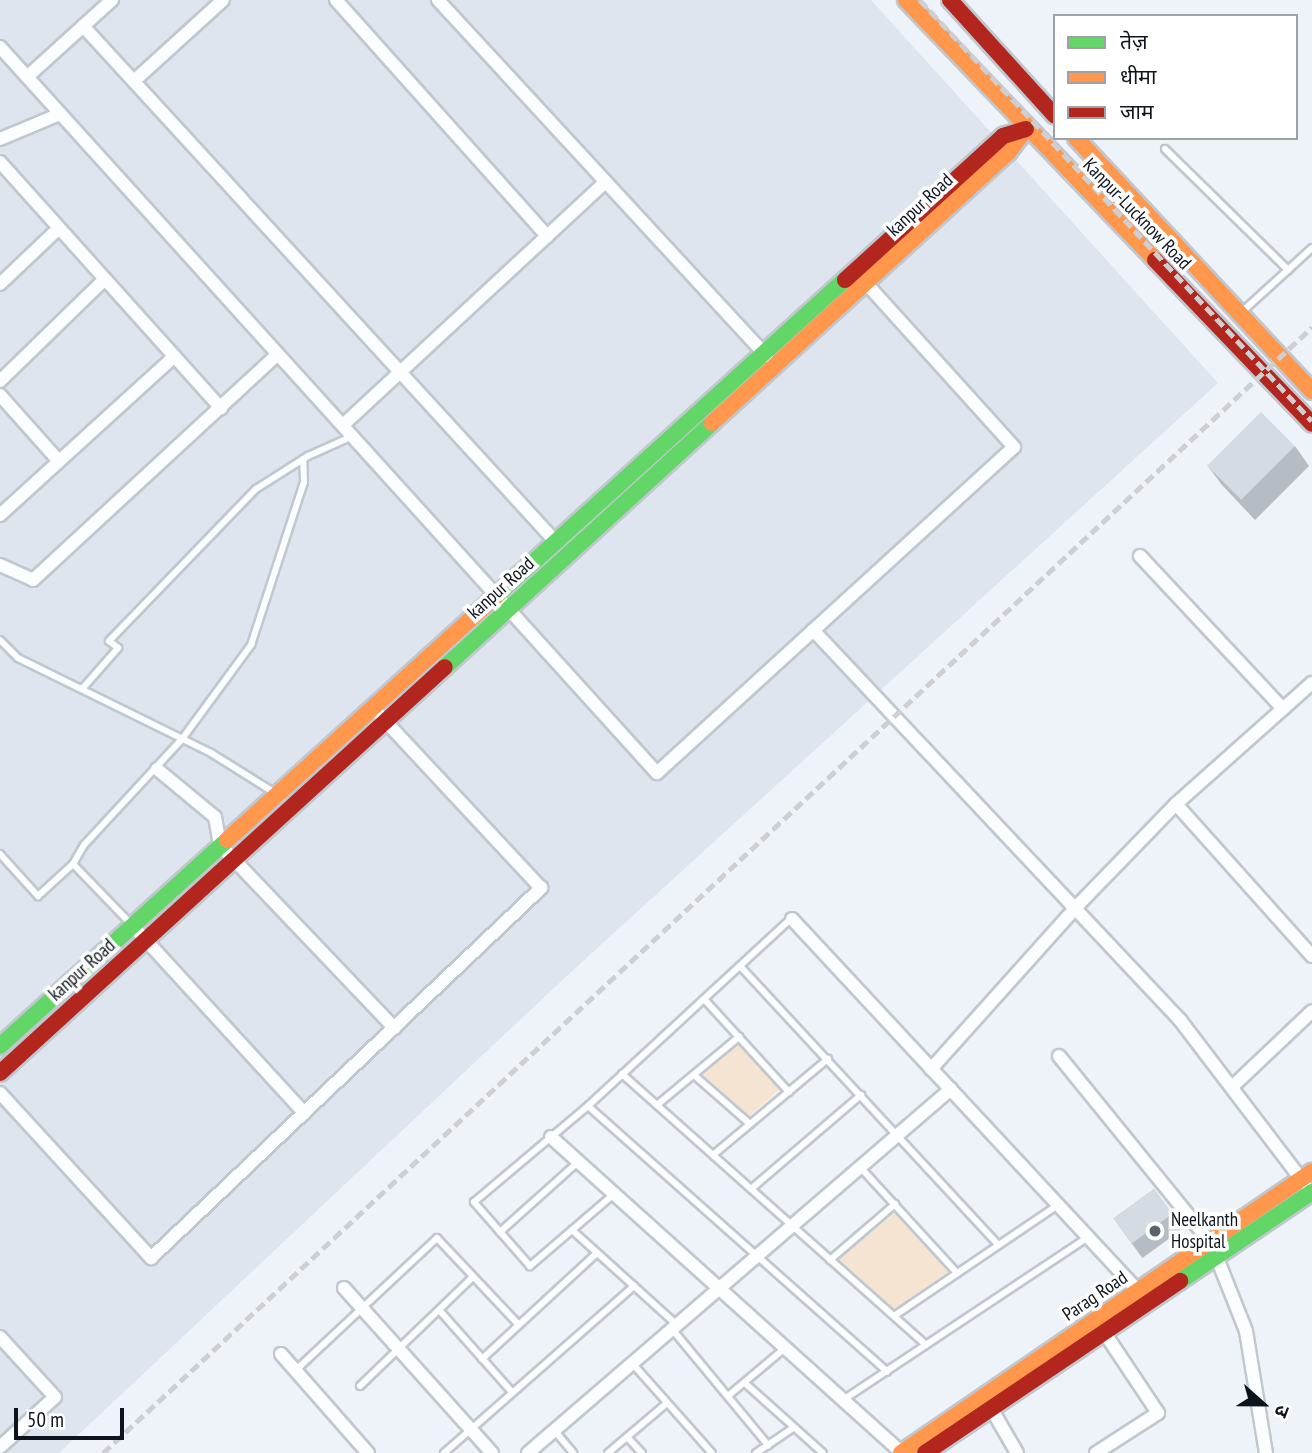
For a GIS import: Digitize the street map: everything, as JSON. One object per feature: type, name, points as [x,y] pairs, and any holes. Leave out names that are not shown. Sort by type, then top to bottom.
[{"type":"main road","name":"Kanpur-Lucknow Road","points":[[906,0],[1026,129],[1312,424]]},
{"type":"main road","points":[[950,0],[1053,114]]},
{"type":"main road","name":"kanpur Road","points":[[0,1073],[776,367],[1007,153],[1026,129]]},
{"type":"main road","points":[[0,1046],[495,593],[1003,136],[1026,129]]},
{"type":"main road","name":"Kanpur-Lucknow Road","points":[[1078,140],[1312,391]]},
{"type":"main road","name":"Parag Road","points":[[902,1453],[1310,1186]]},
{"type":"main road","name":"Parag Road","points":[[925,1453],[1104,1332],[1144,1297]]},
{"type":"street","points":[[27,77],[112,0]]},
{"type":"street","points":[[134,81],[223,0]]},
{"type":"street","points":[[336,0],[547,236]]},
{"type":"street","points":[[438,0],[776,367]]},
{"type":"street","points":[[83,26],[554,540]]},
{"type":"street","points":[[0,47],[657,773],[1014,447],[866,283]]},
{"type":"street","points":[[0,139],[60,114]]},
{"type":"street","points":[[0,162],[221,408]]},
{"type":"street","points":[[343,425],[605,181]]},
{"type":"street","points":[[0,284],[59,228]]},
{"type":"street","points":[[0,381],[105,279]]},
{"type":"street","points":[[0,565],[33,580],[278,354]]},
{"type":"street","points":[[0,515],[175,356]]},
{"type":"street","points":[[0,395],[58,460]]},
{"type":"street","points":[[1140,556],[1283,709]]},
{"type":"street","points":[[813,630],[1180,1020],[1310,1186]]},
{"type":"street","points":[[931,1069],[1076,909],[1176,804],[1312,683]]},
{"type":"street","points":[[0,1093],[151,1258],[541,888],[372,707]]},
{"type":"street","points":[[158,769],[215,817],[220,845],[394,1028]]},
{"type":"street","points":[[1176,804],[1312,956]]},
{"type":"street","points":[[792,919],[1144,1297]]},
{"type":"street","points":[[132,925],[303,1113]]},
{"type":"street","points":[[1232,1087],[1312,1012]]},
{"type":"street","points":[[1059,1056],[1213,1250],[1246,1331],[1266,1453]]},
{"type":"street","points":[[528,1453],[951,1089]]},
{"type":"street","points":[[551,1137],[902,1453]]},
{"type":"street","points":[[344,1288],[492,1453]]},
{"type":"street","points":[[1096,1453],[1115,1448],[1158,1413],[1104,1332]]},
{"type":"street","points":[[0,1337],[55,1397],[0,1447]]},
{"type":"street","points":[[281,1354],[368,1453]]},
{"type":"street","points":[[991,1408],[1017,1453]]},
{"type":"lane","points":[[1165,149],[1288,270]]},
{"type":"lane","points":[[1240,314],[1312,248]]},
{"type":"lane","points":[[82,689],[118,648],[109,641],[256,489],[303,459],[353,436]]},
{"type":"lane","points":[[0,854],[38,896],[74,864],[84,845],[158,769],[182,739],[251,645],[304,482],[303,459]]},
{"type":"lane","points":[[0,640],[18,658],[182,739],[276,794]]},
{"type":"lane","points":[[74,864],[132,925]]},
{"type":"lane","points":[[614,1194],[530,1266],[474,1202],[588,1106],[792,919]]},
{"type":"lane","points":[[740,966],[998,1245]]},
{"type":"lane","points":[[704,999],[789,1092]]},
{"type":"lane","points":[[657,1105],[739,1037]]},
{"type":"lane","points":[[713,1155],[828,1059]]},
{"type":"lane","points":[[622,1074],[926,1345]]},
{"type":"lane","points":[[694,1075],[750,1124]]},
{"type":"lane","points":[[751,1189],[861,1095]]},
{"type":"lane","points":[[588,1106],[760,1254],[887,1371]]},
{"type":"lane","points":[[500,1232],[578,1162]]},
{"type":"lane","points":[[860,1167],[957,1273]]},
{"type":"lane","points":[[830,1260],[895,1204]]},
{"type":"lane","points":[[894,1316],[1058,1205]]},
{"type":"lane","points":[[572,1230],[675,1327],[768,1444]]},
{"type":"lane","points":[[843,1400],[1088,1237]]},
{"type":"lane","points":[[296,1370],[437,1238],[518,1324]]},
{"type":"lane","points":[[482,1359],[597,1253]]},
{"type":"lane","points":[[360,1386],[473,1277]]},
{"type":"lane","points":[[444,1453],[634,1286]]},
{"type":"lane","points":[[440,1311],[512,1392]]},
{"type":"lane","points":[[728,1396],[746,1384],[785,1348]]},
{"type":"lane","points":[[632,1363],[712,1453]]},
{"type":"lane","points":[[746,1384],[823,1453]]},
{"type":"lane","points":[[608,1453],[667,1403]]},
{"type":"lane","points":[[756,1453],[793,1428]]},
{"type":"lane","points":[[554,1430],[573,1453]]},
{"type":"lane","points":[[627,1437],[642,1453]]},
{"type":"shaded area","points":[[0,0],[871,0],[1218,383],[570,973],[59,1453],[0,1453]]},
{"type":"shaded area","points":[[737,1043],[780,1089],[749,1116],[703,1075]]},
{"type":"shaded area","points":[[894,1213],[948,1272],[894,1309],[839,1259]]},
{"type":"building","points":[[1261,412],[1295,446],[1241,500],[1207,466]]},
{"type":"building","points":[[1154,1189],[1172,1214],[1132,1243],[1114,1218]]},
{"type":"railway","points":[[920,0],[1312,421]]},
{"type":"railway","points":[[103,1453],[1312,327]]},
{"type":"traffic: fast","points":[[496,596],[845,280]]},
{"type":"traffic: fast","points":[[445,667],[712,423]]},
{"type":"traffic: fast","points":[[0,1046],[227,840]]},
{"type":"traffic: fast","points":[[1180,1281],[1312,1192]]},
{"type":"traffic: slow","points":[[906,0],[1155,260]]},
{"type":"traffic: slow","points":[[712,423],[1008,153],[1026,129]]},
{"type":"traffic: slow","points":[[1078,140],[1312,391]]},
{"type":"traffic: slow","points":[[227,840],[496,596]]},
{"type":"traffic: slow","points":[[901,1453],[1312,1172]]},
{"type":"traffic: jam","points":[[950,0],[1053,114]]},
{"type":"traffic: jam","points":[[845,280],[1003,136],[1026,129]]},
{"type":"traffic: jam","points":[[1155,260],[1312,424]]},
{"type":"traffic: jam","points":[[0,1073],[445,667]]},
{"type":"traffic: jam","points":[[925,1453],[1180,1281]]},
{"type":"place","name":"Neelkanth Hospital","points":[[1155,1231]]}]
